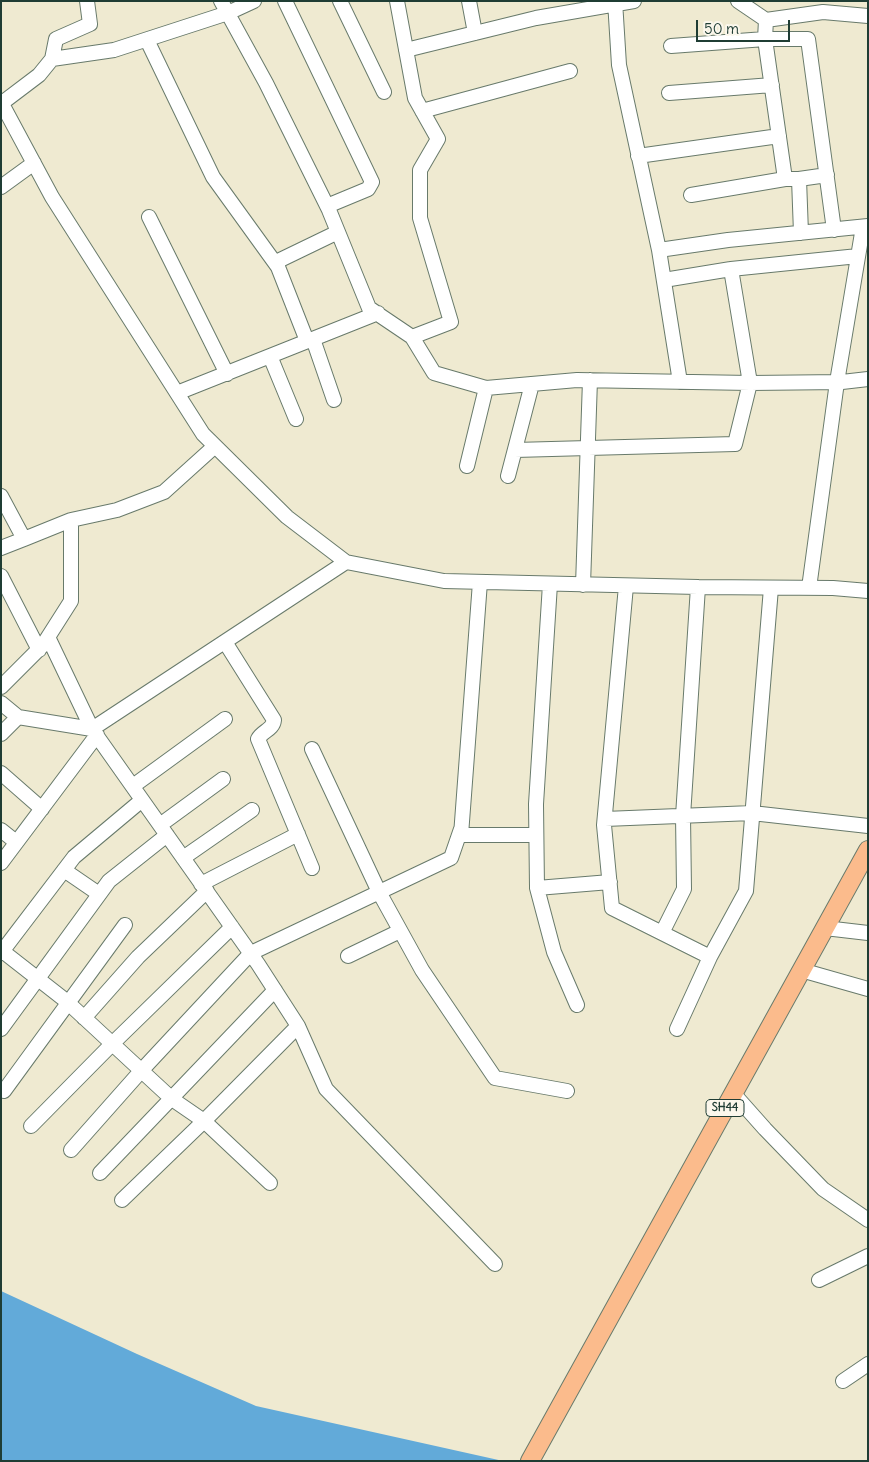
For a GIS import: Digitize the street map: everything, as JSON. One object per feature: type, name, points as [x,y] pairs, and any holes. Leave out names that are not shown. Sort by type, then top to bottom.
[{"type":"main road","name":"SH44","points":[[530,1461],[801,970],[825,928],[862,873],[868,850]]},
{"type":"street","points":[[87,1],[90,24],[56,39],[52,59],[39,75],[2,103],[52,197],[203,434],[287,517],[346,562],[444,581],[626,586],[809,588],[868,591]]},
{"type":"street","points":[[52,59],[111,51],[147,40],[225,7],[254,1]]},
{"type":"street","points":[[286,1],[372,182],[368,189],[327,206]]},
{"type":"street","points":[[340,1],[384,92]]},
{"type":"street","points":[[396,1],[415,98],[438,139],[420,170],[420,218],[451,322],[412,337]]},
{"type":"street","points":[[469,1],[475,33]]},
{"type":"street","points":[[406,50],[536,18],[634,1]]},
{"type":"street","points":[[738,1],[766,20],[823,12],[868,16]]},
{"type":"street","points":[[615,3],[619,65],[659,250],[680,382]]},
{"type":"street","points":[[225,7],[266,82],[327,206],[369,308],[412,337],[434,373],[486,388],[577,380],[750,383],[837,382],[868,379]]},
{"type":"street","points":[[766,20],[765,39],[779,136],[792,179],[801,233]]},
{"type":"street","points":[[671,46],[765,39],[808,39],[834,230]]},
{"type":"street","points":[[147,40],[213,178],[278,267],[334,400]]},
{"type":"street","points":[[422,111],[570,71]]},
{"type":"street","points":[[669,93],[772,85]]},
{"type":"street","points":[[638,156],[779,136]]},
{"type":"street","points":[[1,186],[34,163]]},
{"type":"street","points":[[690,195],[827,175]]},
{"type":"street","points":[[149,217],[226,374]]},
{"type":"street","points":[[659,250],[728,240],[866,226],[858,256],[837,382],[809,588]]},
{"type":"street","points":[[278,267],[280,259],[338,232]]},
{"type":"street","points":[[664,280],[731,269],[858,256]]},
{"type":"street","points":[[515,450],[735,444],[750,383],[731,269]]},
{"type":"street","points":[[177,393],[378,313]]},
{"type":"street","points":[[270,356],[296,419]]},
{"type":"street","points":[[583,585],[590,380]]},
{"type":"street","points":[[508,476],[532,384]]},
{"type":"street","points":[[468,466],[486,388]]},
{"type":"street","points":[[1,548],[71,520],[117,510],[164,492],[215,446]]},
{"type":"street","points":[[1,496],[24,539]]},
{"type":"street","points":[[1,687],[39,650],[71,601],[71,520]]},
{"type":"street","points":[[1,863],[42,809],[95,732],[225,642],[346,562]]},
{"type":"street","points":[[1,576],[39,650]]},
{"type":"street","points":[[71,1150],[141,1071],[251,954],[451,858],[461,830],[480,582]]},
{"type":"street","points":[[550,584],[537,795],[537,888],[554,952],[577,1005]]},
{"type":"street","points":[[626,586],[605,819],[612,908],[710,957]]},
{"type":"street","points":[[662,933],[684,889],[683,816],[698,587]]},
{"type":"street","points":[[676,1029],[710,957],[746,891],[771,588]]},
{"type":"street","points":[[48,637],[95,732],[275,990],[298,1026],[326,1089],[495,1264]]},
{"type":"street","points":[[225,642],[274,720],[273,726],[258,739],[312,868]]},
{"type":"street","points":[[1,703],[18,717],[95,732]]},
{"type":"street","points":[[1,734],[18,717]]},
{"type":"street","points":[[133,786],[225,719]]},
{"type":"street","points":[[312,749],[379,892],[400,931],[422,970],[495,1078],[567,1092]]},
{"type":"street","points":[[1,774],[42,809]]},
{"type":"street","points":[[1,1029],[108,881],[163,830],[223,779]]},
{"type":"street","points":[[142,800],[74,856],[2,951],[84,1018],[172,1100],[204,1121],[270,1183]]},
{"type":"street","points":[[183,858],[252,810]]},
{"type":"street","points":[[605,819],[752,813],[868,826]]},
{"type":"street","points":[[1,830],[16,842]]},
{"type":"street","points":[[461,830],[461,835],[536,835]]},
{"type":"street","points":[[84,1018],[204,887],[298,834]]},
{"type":"street","points":[[64,870],[99,894]]},
{"type":"street","points":[[537,888],[610,882]]},
{"type":"street","points":[[4,1091],[125,926]]},
{"type":"street","points":[[32,1126],[112,1044],[232,927]]},
{"type":"street","points":[[825,928],[868,933]]},
{"type":"street","points":[[348,956],[400,931]]},
{"type":"street","points":[[801,970],[868,989]]},
{"type":"street","points":[[100,1172],[172,1100],[275,990]]},
{"type":"street","points":[[122,1200],[298,1026]]},
{"type":"street","points":[[733,1093],[764,1129],[823,1189],[868,1220]]},
{"type":"street","points":[[855,1211],[868,1203]]},
{"type":"street","points":[[819,1280],[868,1256]]},
{"type":"street","points":[[843,1381],[868,1364]]},
{"type":"water","points":[[1,1291],[137,1354],[256,1406],[503,1461],[1,1461]]}]
